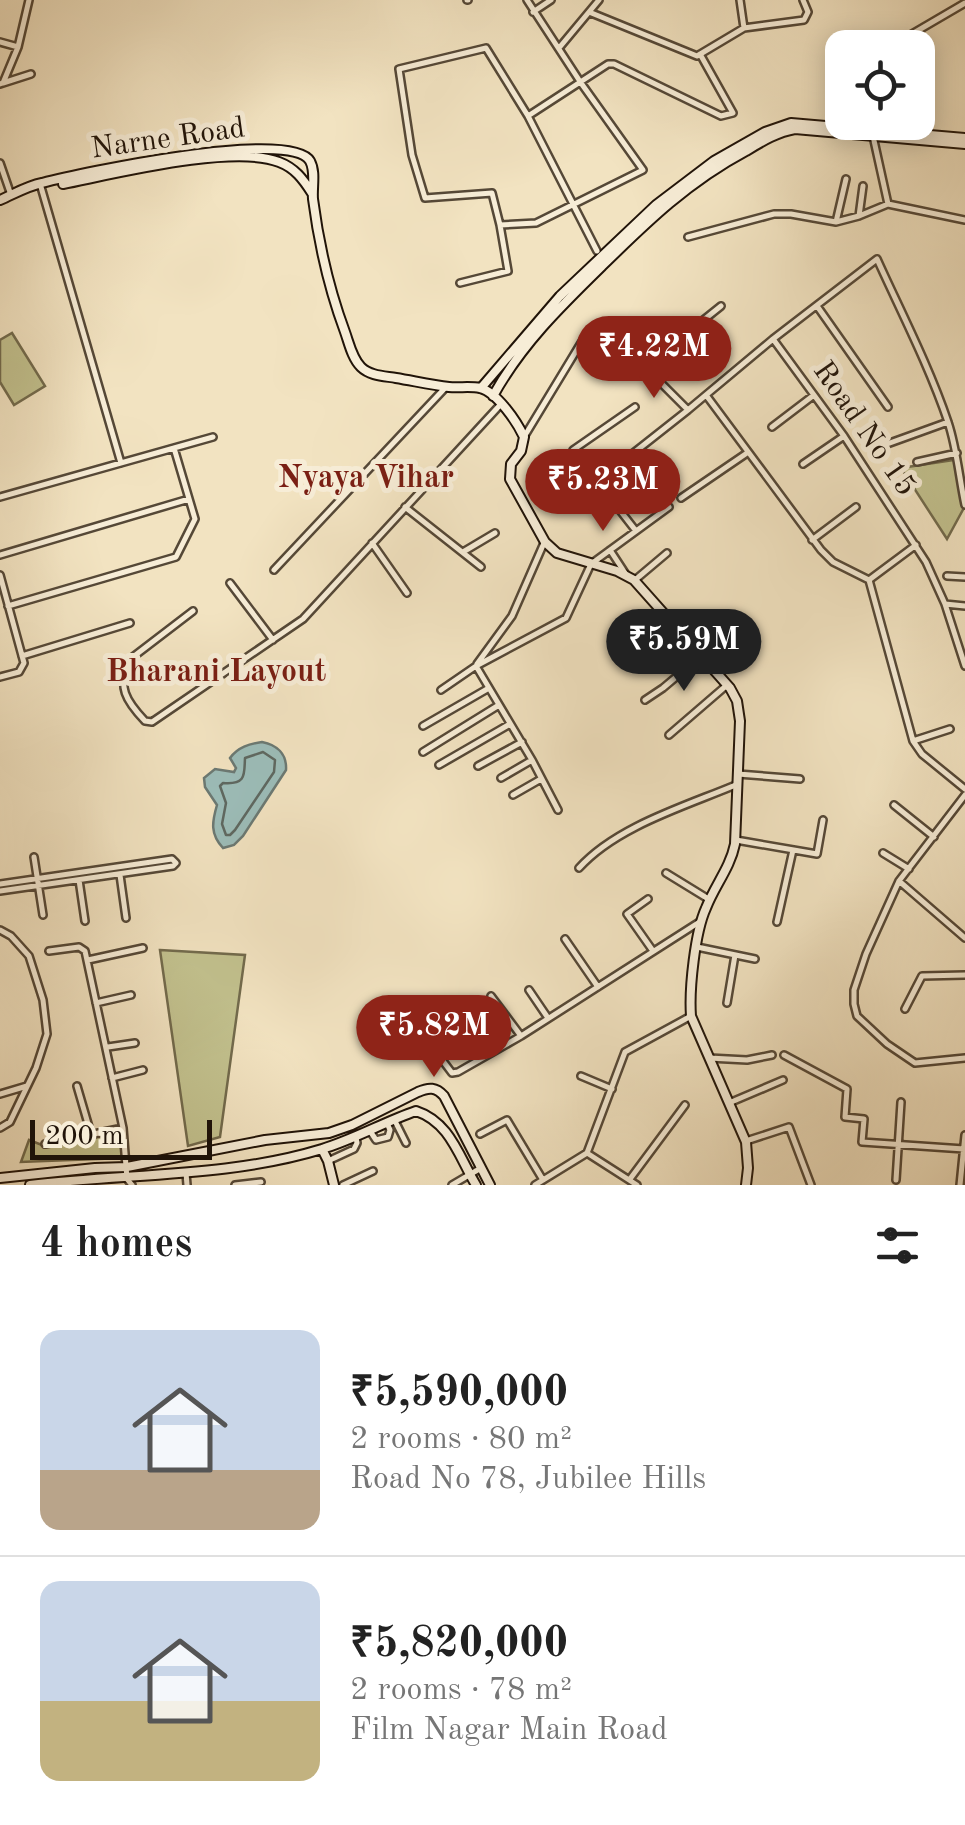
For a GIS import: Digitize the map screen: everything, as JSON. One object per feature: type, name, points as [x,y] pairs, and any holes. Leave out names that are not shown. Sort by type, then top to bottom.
[{"type":"main road","points":[[481,388],[560,296],[641,217],[701,170],[765,132],[787,124],[825,128]]},
{"type":"main road","points":[[494,396],[508,370],[564,302],[656,214],[702,177],[790,130],[825,131]]},
{"type":"main road","points":[[935,136],[965,141]]},
{"type":"main road","points":[[935,138],[965,141]]},
{"type":"main road","name":"Narne Road","points":[[0,203],[40,183],[111,168],[249,148],[290,150],[306,156],[314,173],[312,193],[325,268],[357,362],[377,375],[446,387],[481,388],[517,421],[524,438]]},
{"type":"main road","name":"Narne Road","points":[[0,203],[41,188],[208,159],[248,157],[291,168],[312,193]]},
{"type":"main road","points":[[524,438],[512,464],[510,480],[545,542],[557,553],[631,579],[738,701],[736,840],[731,862],[701,921],[690,999],[691,1016],[746,1142],[746,1185]]},
{"type":"main road","points":[[0,1178],[127,1167],[264,1140],[329,1133],[435,1088],[444,1096],[490,1185]]},
{"type":"main road","points":[[34,1185],[130,1182],[258,1164],[322,1150],[416,1111],[433,1118],[455,1145],[476,1185]]},
{"type":"main road","points":[[322,1150],[334,1185]]},
{"type":"street","points":[[2,84],[18,48],[30,0]]},
{"type":"street","points":[[500,226],[536,223],[643,170],[527,0]]},
{"type":"street","points":[[533,12],[550,0]]},
{"type":"street","points":[[559,48],[598,0]]},
{"type":"street","points":[[740,0],[744,28]]},
{"type":"street","points":[[589,12],[697,56],[744,28],[804,20],[808,12],[803,0]]},
{"type":"street","points":[[919,30],[965,3]]},
{"type":"street","points":[[0,42],[18,48]]},
{"type":"street","points":[[460,284],[508,270],[492,193],[425,198],[412,155],[399,69],[486,48],[528,116],[596,251]]},
{"type":"street","points":[[528,116],[608,64],[721,116],[734,113],[700,54]]},
{"type":"street","points":[[2,84],[31,74]]},
{"type":"street","points":[[874,140],[888,204]]},
{"type":"street","points":[[0,163],[10,195]]},
{"type":"street","points":[[836,222],[846,179]]},
{"type":"street","points":[[859,216],[863,186]]},
{"type":"street","points":[[41,188],[120,463]]},
{"type":"street","points":[[688,237],[774,214],[836,222],[888,204],[965,220]]},
{"type":"street","points":[[598,480],[877,259],[948,422],[965,505]]},
{"type":"street","points":[[688,410],[644,366],[721,306]]},
{"type":"street","points":[[817,306],[888,407]]},
{"type":"street","points":[[524,438],[584,338]]},
{"type":"street","name":"Road No 15","points":[[773,338],[844,436],[926,562],[946,604],[965,666]]},
{"type":"street","points":[[274,570],[446,387]]},
{"type":"street","points":[[772,427],[814,395]]},
{"type":"street","points":[[706,396],[812,540],[833,562],[869,580],[913,741],[965,792],[899,881],[854,990],[857,1016],[915,1062],[965,1058]]},
{"type":"street","points":[[193,610],[129,660],[122,684],[131,706],[145,721],[152,722],[303,618],[501,404]]},
{"type":"street","points":[[635,407],[573,450],[636,531]]},
{"type":"street","points":[[876,448],[948,422]]},
{"type":"street","points":[[803,464],[844,436]]},
{"type":"street","points":[[0,498],[212,437]]},
{"type":"street","points":[[8,606],[176,557],[195,518],[174,448]]},
{"type":"street","points":[[680,498],[747,453]]},
{"type":"street","points":[[917,462],[956,453]]},
{"type":"street","points":[[0,555],[190,499]]},
{"type":"street","points":[[812,540],[856,506]]},
{"type":"street","points":[[406,507],[481,567]]},
{"type":"street","points":[[442,690],[476,666],[566,618],[591,564],[669,508]]},
{"type":"street","points":[[462,552],[496,533]]},
{"type":"street","points":[[476,666],[512,616],[545,542]]},
{"type":"street","points":[[372,543],[407,593]]},
{"type":"street","points":[[869,580],[916,546]]},
{"type":"street","points":[[610,550],[631,579],[668,553]]},
{"type":"street","points":[[0,575],[24,663],[19,672],[0,677]]},
{"type":"street","points":[[946,576],[965,577]]},
{"type":"street","points":[[230,584],[272,640]]},
{"type":"street","points":[[946,604],[965,606]]},
{"type":"street","points":[[626,635],[660,610]]},
{"type":"street","points":[[22,656],[130,623]]},
{"type":"street","points":[[645,700],[701,656]]},
{"type":"street","points":[[476,666],[558,810]]},
{"type":"street","points":[[668,735],[728,686]]},
{"type":"street","points":[[423,726],[489,688]]},
{"type":"street","points":[[423,752],[499,705]]},
{"type":"street","points":[[439,765],[510,724]]},
{"type":"street","points":[[913,741],[950,729]]},
{"type":"street","points":[[478,766],[522,742]]},
{"type":"street","points":[[501,778],[532,760]]},
{"type":"street","points":[[738,774],[800,779]]},
{"type":"street","points":[[513,795],[542,778]]},
{"type":"street","points":[[579,868],[599,847],[738,784]]},
{"type":"street","points":[[894,805],[934,836]]},
{"type":"street","points":[[736,840],[818,854],[823,820]]},
{"type":"street","points":[[777,922],[793,850]]},
{"type":"street","points":[[883,853],[909,869]]},
{"type":"street","points":[[34,857],[44,915]]},
{"type":"street","points":[[0,888],[172,859],[176,863],[120,875],[38,883]]},
{"type":"street","points":[[666,873],[710,900]]},
{"type":"street","points":[[120,875],[126,918]]},
{"type":"street","points":[[79,880],[84,921]]},
{"type":"street","points":[[899,881],[965,938]]},
{"type":"street","points":[[648,899],[627,914],[654,951]]},
{"type":"street","points":[[430,1046],[452,1073],[458,1072],[701,921]]},
{"type":"street","points":[[0,930],[22,946],[28,956],[43,1000],[48,1034],[10,1122],[0,1128]]},
{"type":"street","points":[[565,939],[598,987]]},
{"type":"street","points":[[49,951],[81,947],[87,960],[124,1128],[130,1182]]},
{"type":"street","points":[[697,947],[755,959]]},
{"type":"street","points":[[87,960],[144,948]]},
{"type":"street","points":[[727,1003],[736,955]]},
{"type":"street","points":[[905,1009],[922,976],[965,975]]},
{"type":"street","points":[[529,990],[548,1018]]},
{"type":"street","points":[[96,1003],[132,995]]},
{"type":"street","points":[[491,996],[521,1036]]},
{"type":"street","points":[[534,1185],[587,1153],[625,1052],[691,1016]]},
{"type":"street","points":[[107,1048],[135,1042]]},
{"type":"street","points":[[709,1058],[748,1060],[772,1055]]},
{"type":"street","points":[[784,1055],[847,1089],[846,1117],[864,1119],[862,1142],[964,1150]]},
{"type":"street","points":[[112,1078],[142,1070]]},
{"type":"street","points":[[580,1076],[612,1090]]},
{"type":"street","points":[[729,1104],[782,1080]]},
{"type":"street","points":[[0,1094],[27,1086]]},
{"type":"street","points":[[77,1086],[90,1134]]},
{"type":"street","points":[[896,1180],[900,1102]]},
{"type":"street","points":[[630,1180],[685,1105]]},
{"type":"street","points":[[480,1134],[507,1120],[543,1180]]},
{"type":"street","points":[[390,1121],[406,1143]]},
{"type":"street","points":[[746,1142],[789,1127],[811,1185]]},
{"type":"street","points":[[45,1144],[124,1128]]},
{"type":"street","points":[[960,1185],[965,1135]]},
{"type":"street","points":[[328,1160],[354,1149],[356,1136]]},
{"type":"street","points":[[587,1153],[638,1185]]},
{"type":"street","points":[[452,1185],[481,1168]]},
{"type":"street","points":[[343,1185],[373,1171]]},
{"type":"street","points":[[186,1173],[187,1185]]},
{"type":"street","points":[[235,1185],[262,1185]]},
{"type":"shaded area","points":[[12,333],[45,386],[14,405],[0,382],[0,340]]},
{"type":"shaded area","points":[[960,459],[965,506],[947,539],[901,468]]},
{"type":"shaded area","points":[[160,950],[245,955],[220,1137],[188,1146]]},
{"type":"shaded area","points":[[107,1133],[119,1139],[123,1158],[21,1162],[29,1140],[47,1147]]},
{"type":"water","points":[[262,742],[280,751],[286,770],[243,836],[234,845],[223,848],[213,828],[217,805],[205,787],[204,778],[215,769],[234,772],[236,768],[230,758],[233,754]]},
{"type":"district","name":"Nyaya Vihar","points":[[366,479]]},
{"type":"district","name":"Bharani Layout","points":[[216,673]]}]
